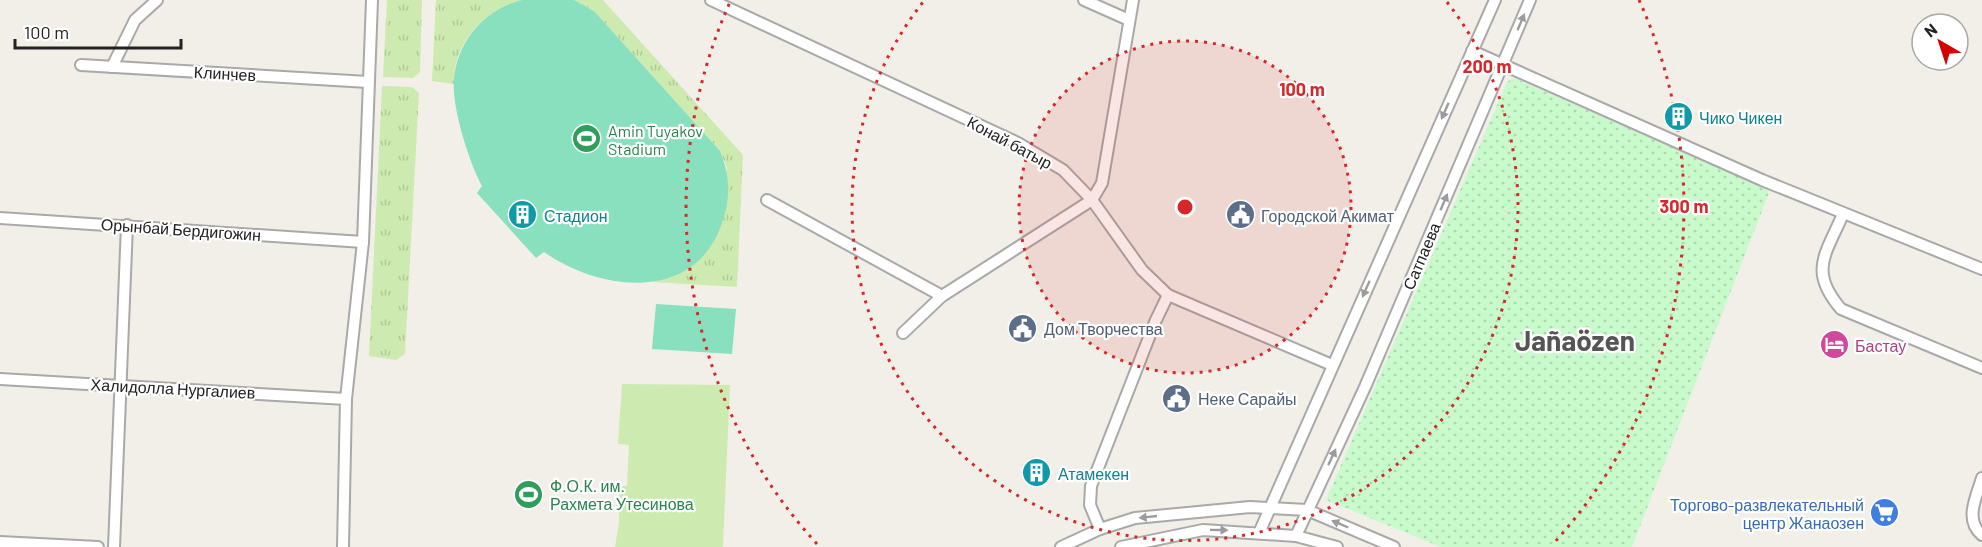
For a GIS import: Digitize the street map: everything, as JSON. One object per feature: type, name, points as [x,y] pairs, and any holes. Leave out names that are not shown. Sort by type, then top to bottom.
[{"type":"street","points":[[112,67],[135,20],[157,0]]},
{"type":"street","points":[[343,547],[346,399],[363,242],[372,0]]},
{"type":"street","name":"Конай батыр","points":[[711,0],[1018,143],[1063,170],[1092,200],[1142,270],[1168,295],[1332,365]]},
{"type":"street","points":[[1084,0],[1129,20]]},
{"type":"street","points":[[903,333],[942,296],[1092,200],[1102,183],[1133,0]]},
{"type":"street","points":[[1259,533],[1495,0]]},
{"type":"street","name":"Сатпаева","points":[[1296,536],[1365,387],[1530,0]]},
{"type":"street","points":[[1472,51],[1844,214],[1982,269]]},
{"type":"street","name":"Клинчев","points":[[81,65],[368,82]]},
{"type":"street","points":[[767,200],[942,296]]},
{"type":"street","points":[[1844,214],[1820,265],[1827,293],[1841,309],[1982,368]]},
{"type":"street","name":"Орынбай Бердигожин","points":[[0,218],[363,242]]},
{"type":"street","points":[[114,547],[127,225]]},
{"type":"street","points":[[1100,529],[1090,505],[1091,486],[1155,322],[1168,295]]},
{"type":"street","name":"Халидолла Нургалиев","points":[[0,379],[346,399]]},
{"type":"street","points":[[1982,478],[1971,520],[1975,529],[1982,535]]},
{"type":"street","points":[[1061,547],[1100,529],[1135,518],[1270,507],[1307,510],[1394,547]]},
{"type":"street","points":[[1121,547],[1203,530],[1296,536],[1337,547]]},
{"type":"street","points":[[0,542],[98,547]]},
{"type":"green space","points":[[387,0],[422,0],[420,72],[413,78],[383,77]]},
{"type":"green space","points":[[436,0],[522,0],[495,11],[473,30],[459,56],[454,84],[432,81]]},
{"type":"green space","name":"Amin Tuyakov Stadium","points":[[522,0],[574,0],[594,11],[720,151],[726,169],[728,187],[725,214],[709,249],[691,267],[669,278],[644,282],[618,281],[592,276],[567,266],[544,252],[536,258],[477,193],[482,186],[467,149],[455,103],[456,65],[467,39],[485,18],[509,4]]},
{"type":"green space","points":[[574,0],[603,0],[743,155],[737,287],[652,282],[682,272],[700,259],[727,168],[720,151],[594,11]]},
{"type":"green space","points":[[1514,78],[1770,190],[1632,547],[1441,547],[1326,500],[1507,82]]},
{"type":"green space","points":[[382,86],[412,87],[419,93],[405,354],[396,360],[369,356]]},
{"type":"green space","points":[[656,304],[736,309],[732,354],[652,349]]},
{"type":"green space","points":[[622,384],[730,385],[723,547],[615,547],[619,523],[619,486],[627,486],[629,445],[618,444]]},
{"type":"place","name":"Чико Чикен","points":[[1678,117]]},
{"type":"place","name":"Amin Tuyakov Stadium","points":[[587,139]]},
{"type":"place","name":"Стадион","points":[[523,215]]},
{"type":"place","name":"Городской Акимат","points":[[1240,215]]},
{"type":"place","name":"Дом Творчества","points":[[1023,328]]},
{"type":"place","name":"Бастау","points":[[1834,345]]},
{"type":"place","name":"Неке Сарайы","points":[[1177,398]]},
{"type":"place","name":"Атамекен","points":[[1037,473]]},
{"type":"place","name":"Ф.О.К. им. Рахмета Утесинова","points":[[529,494]]},
{"type":"place","name":"Торгово-развлекательный центр Жанаозен","points":[[1885,513]]},
{"type":"district","name":"Jañaözen","points":[[1575,340]]}]
